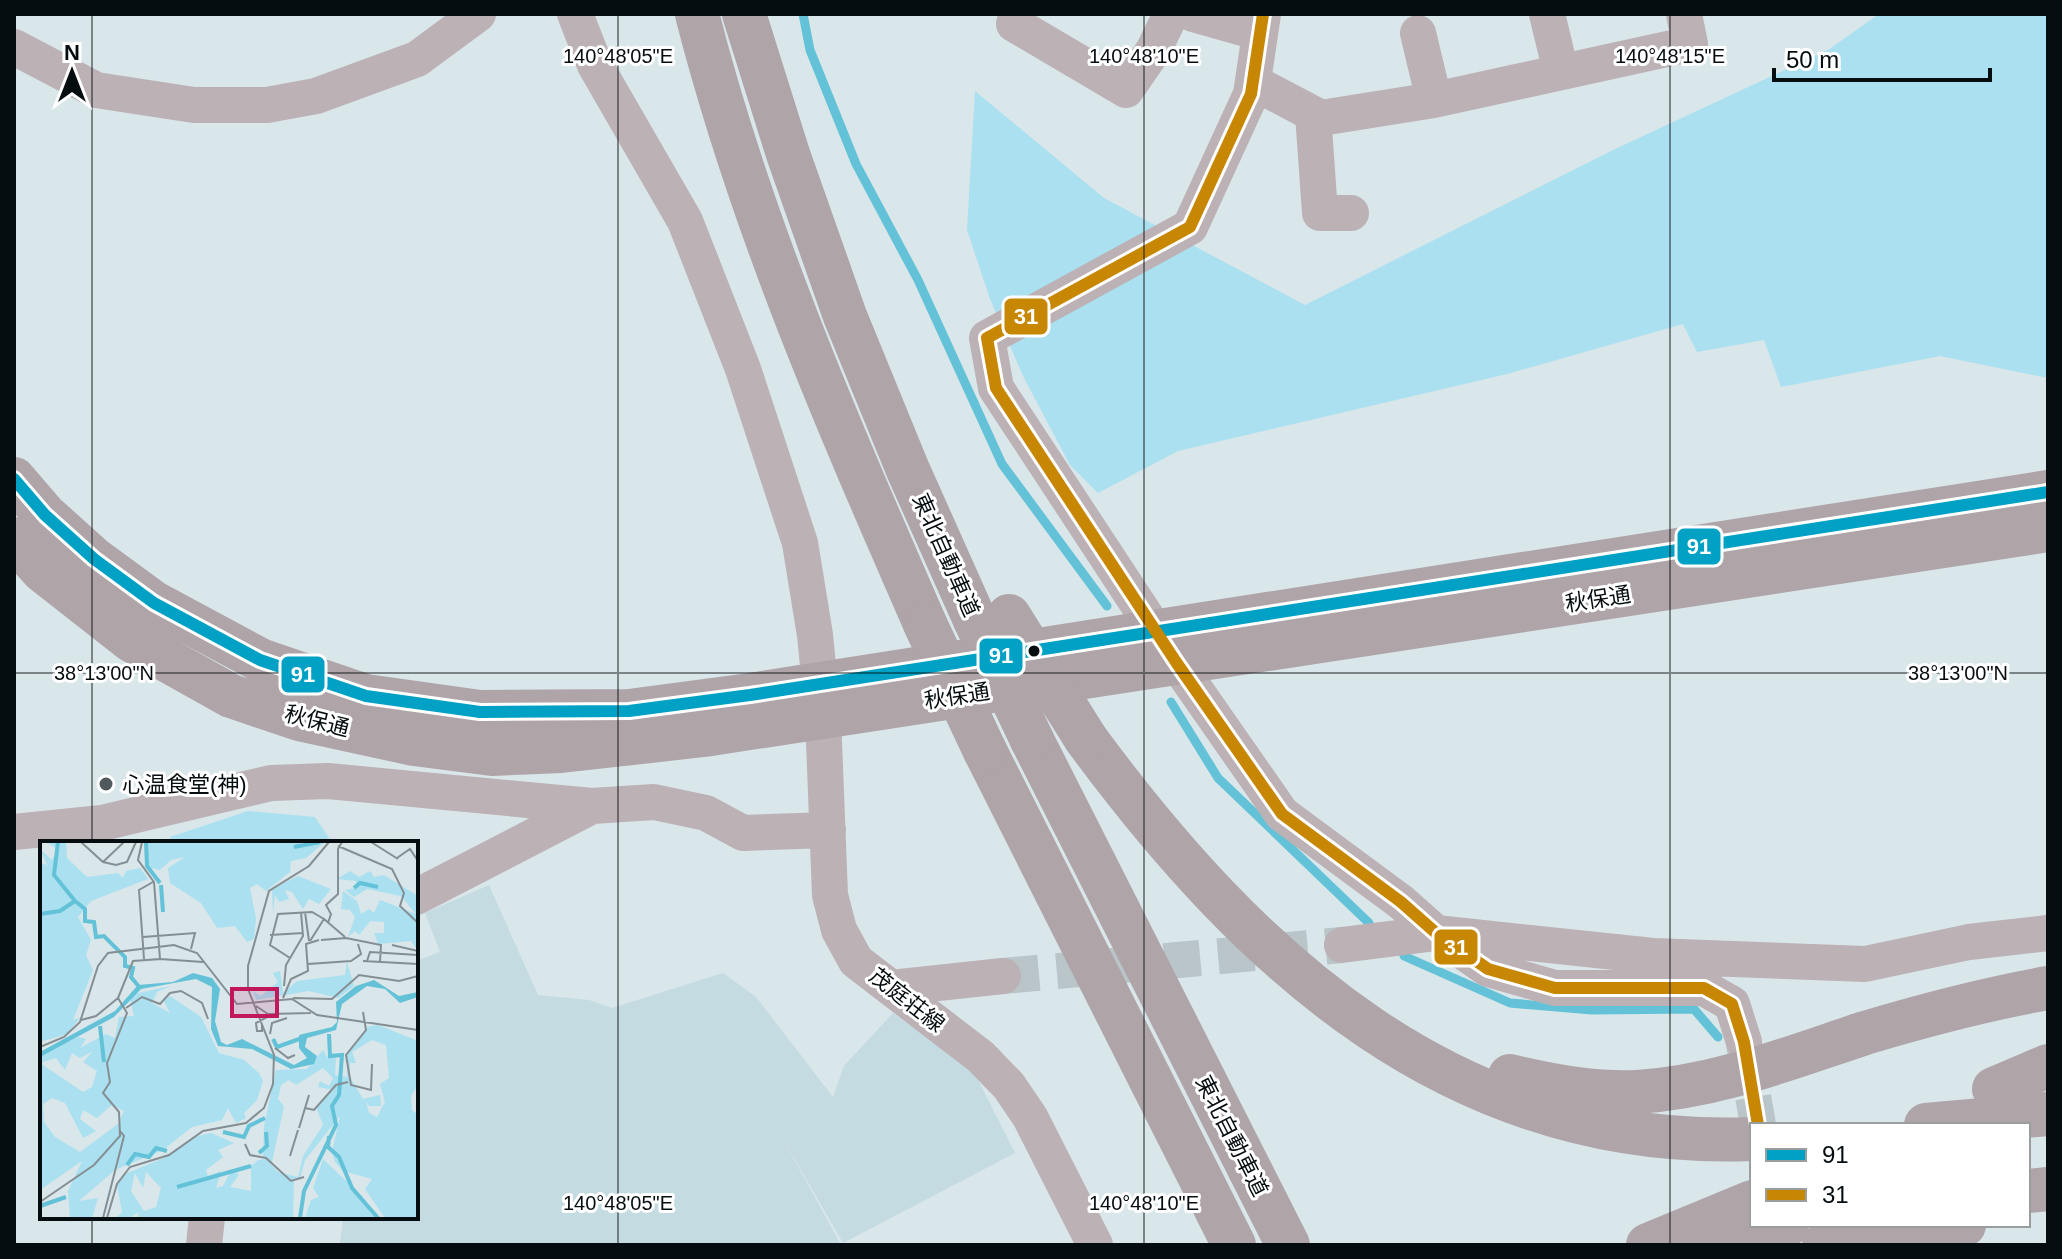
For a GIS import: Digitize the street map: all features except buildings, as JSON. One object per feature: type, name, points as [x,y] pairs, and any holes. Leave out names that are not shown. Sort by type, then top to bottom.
[{"type":"highway","points":[[697,14],[743,169],[797,323],[926,626],[1071,924],[1234,1245]]},
{"type":"highway","points":[[744,14],[788,154],[953,515],[992,618],[1139,811],[1246,928],[1304,979],[1436,1069],[1532,1110],[1587,1124],[1686,1139],[1750,1139]]},
{"type":"highway","name":"秋保通","points":[[14,479],[45,515],[84,550],[154,603],[260,660],[366,696],[480,712],[629,711],[822,700]]},
{"type":"highway","name":"秋保通","points":[[14,539],[43,571],[131,640],[231,696],[299,719],[414,744],[492,754],[644,744],[822,700],[1166,646],[2048,492]]},
{"type":"highway","name":"秋保通","points":[[1166,646],[2048,530]]},
{"type":"highway","name":"東北自動車道","points":[[992,618],[1032,740],[1288,1245]]},
{"type":"highway","points":[[1071,924],[1101,1032],[1208,1245]]},
{"type":"highway","points":[[1352,1013],[1407,1040],[1487,1070],[1588,1091],[1633,1092],[1718,1081],[1912,1020],[1969,1004],[2048,988]]},
{"type":"highway","points":[[1994,1089],[2048,1066]]},
{"type":"highway","points":[[1948,1123],[2048,1114]]},
{"type":"highway","points":[[1648,1245],[1750,1203]]},
{"type":"highway","points":[[1682,1245],[1776,1227]]},
{"type":"highway","points":[[1824,1245],[1950,1227]]},
{"type":"street","points":[[14,47],[96,90],[194,105],[267,105],[316,96],[417,59],[478,14]]},
{"type":"street","name":"茂庭荘線","points":[[575,14],[595,65],[685,221],[743,369],[800,543],[822,700],[830,895],[839,930],[856,961],[981,1057],[1009,1086],[1030,1117],[1095,1245]]},
{"type":"street","points":[[1017,14],[1014,24],[1126,90],[1153,51],[1171,14]]},
{"type":"street","points":[[1193,14],[1262,23],[1251,94],[1190,227],[987,338],[996,388],[1166,646],[1282,814],[1401,902],[1436,933],[1488,969],[1555,988],[1704,988],[1732,1004],[1744,1042]]},
{"type":"street","points":[[1547,14],[1561,72]]},
{"type":"street","points":[[1253,82],[1321,118],[1434,100],[1690,44],[1684,14]]},
{"type":"street","points":[[1418,33],[1434,100]]},
{"type":"street","points":[[1313,114],[1320,213],[1351,213]]},
{"type":"street","points":[[14,832],[102,823],[271,783],[328,781],[592,806],[654,802],[706,813],[743,833],[828,830]]},
{"type":"street","points":[[418,896],[592,806]]},
{"type":"street","points":[[1342,945],[1436,933],[1653,956],[1865,964],[1969,942],[2048,933]]},
{"type":"street","points":[[891,988],[1003,976]]},
{"type":"street","points":[[204,1245],[207,1219]]},
{"type":"shaded area","points":[[1879,14],[2048,14],[2048,378],[1940,356],[1781,387],[1764,340],[1697,352],[1683,324],[1507,374],[1178,451],[1098,493],[1070,465],[1023,376],[990,299],[967,230],[975,91],[1104,198],[1305,305],[1613,150],[1828,50]]},
{"type":"shaded area","points":[[248,811],[315,817],[331,841],[172,841],[170,837]]},
{"type":"shaded area","points":[[489,885],[538,995],[589,1000],[612,1008],[723,973],[756,997],[833,1097],[844,1066],[893,1013],[974,1072],[1015,1153],[843,1243],[782,1137],[841,1245],[340,1245],[343,1219],[418,1219],[418,960],[440,952],[425,913]]},
{"type":"waterway","points":[[803,14],[810,50],[856,164],[918,280],[1002,464],[1107,606]]},
{"type":"waterway","points":[[1171,702],[1218,778],[1369,923]]},
{"type":"waterway","points":[[1404,956],[1510,1003],[1592,1010],[1694,1009],[1718,1037]]},
{"type":"tunnel","points":[[1003,976],[1342,945]]},
{"type":"tunnel","points":[[1744,1044],[1758,1123]]},
{"type":"transit line","name":"31","points":[[1263,14],[1251,94],[1190,227],[987,338],[996,388],[1176,662],[1282,814],[1401,902],[1436,933],[1488,969],[1555,988],[1704,988],[1732,1004],[1744,1042],[1758,1123]]},
{"type":"transit line","name":"91","points":[[14,479],[45,515],[94,559],[154,603],[260,660],[366,696],[480,712],[629,711],[750,695],[2048,492]]},
{"type":"place","name":"心温食堂(神)","points":[[106,784]]}]
